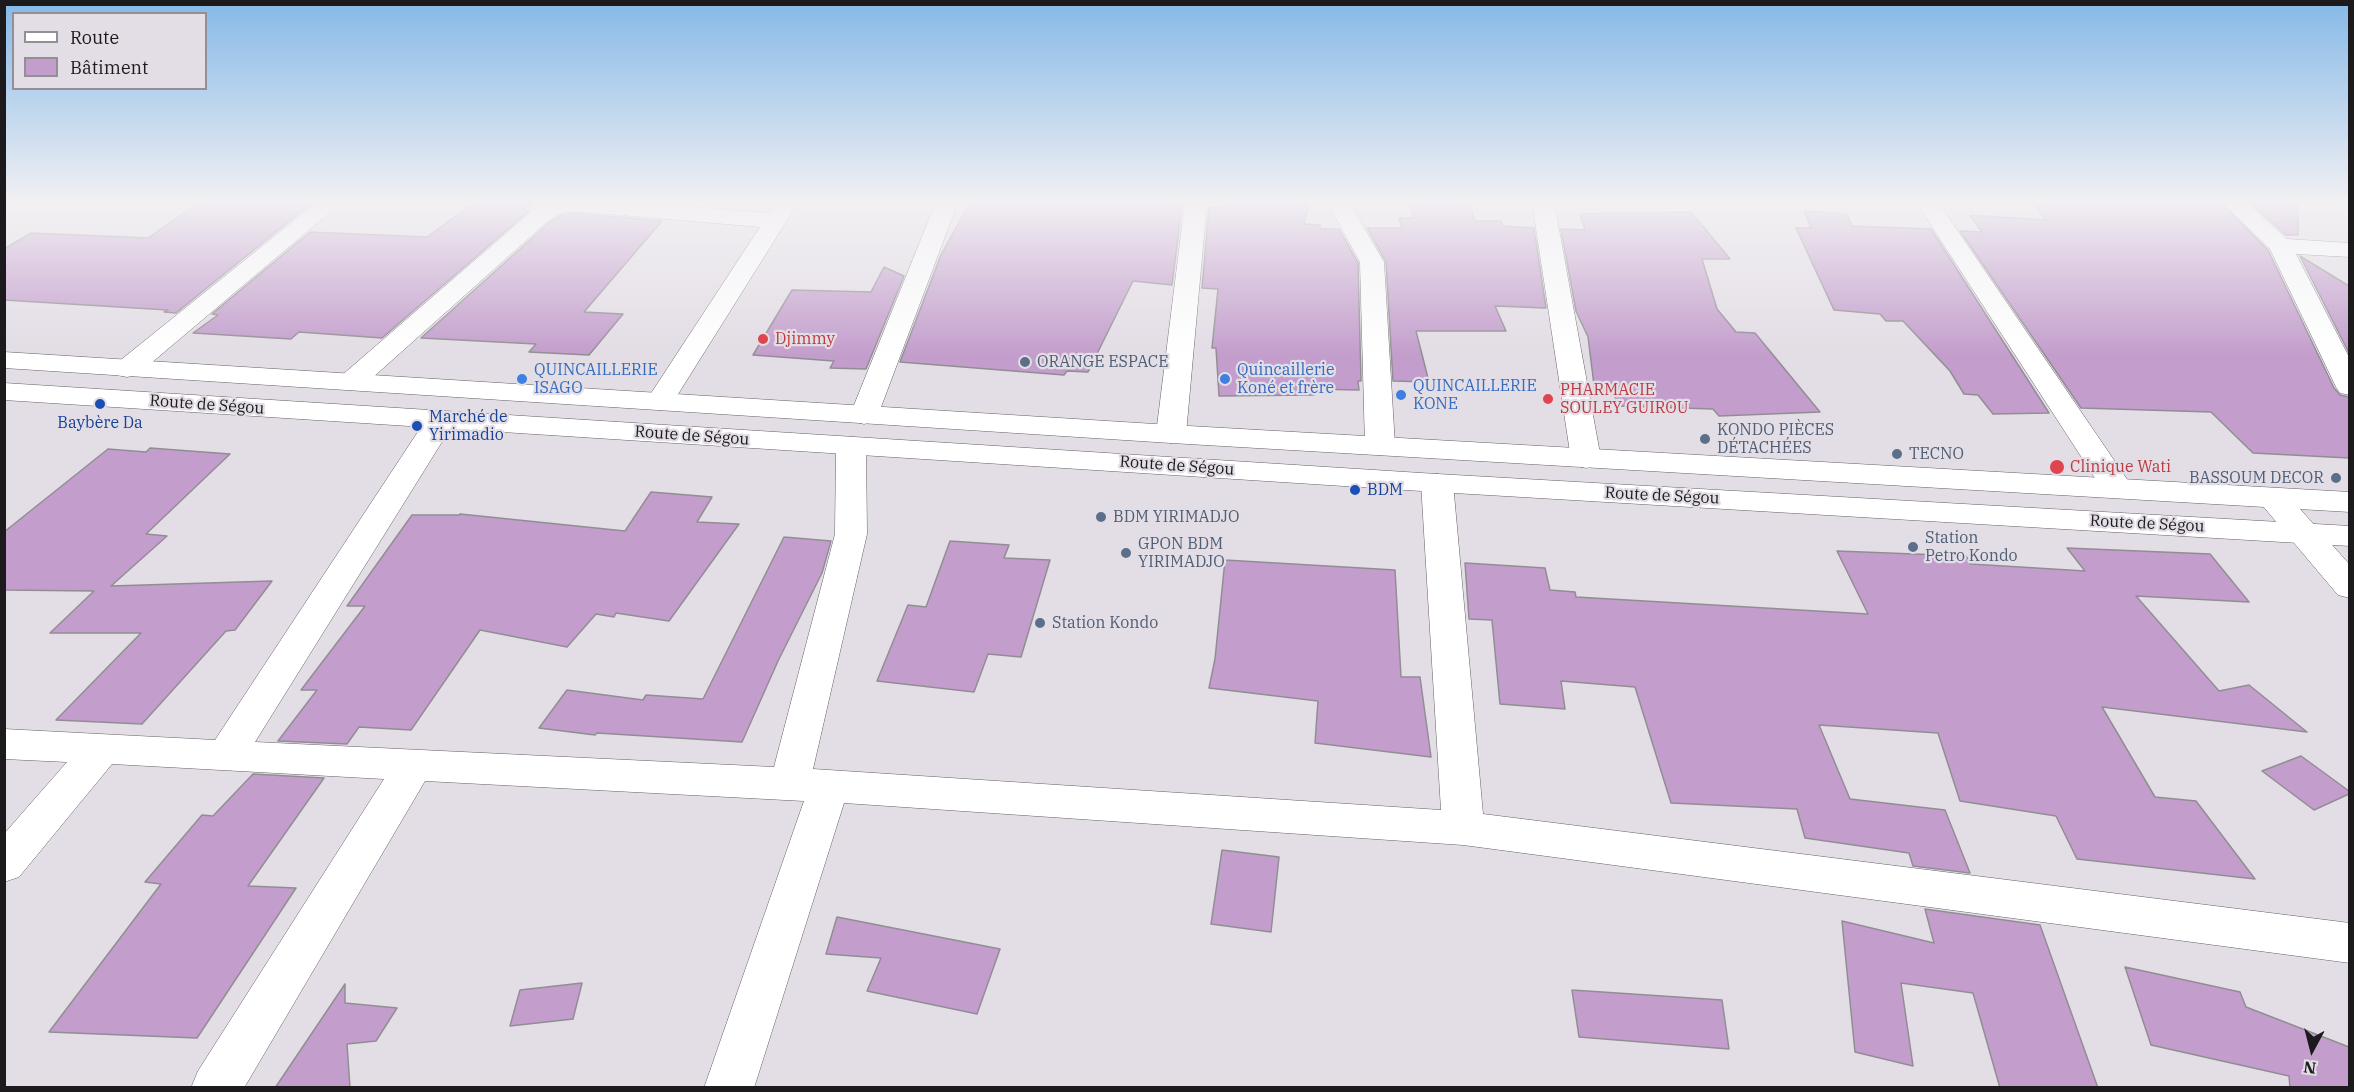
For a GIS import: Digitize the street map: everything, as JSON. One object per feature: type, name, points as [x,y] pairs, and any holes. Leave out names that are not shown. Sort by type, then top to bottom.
[{"type":"main road","points":[[127,369],[269,253]]},
{"type":"main road","points":[[351,382],[498,253]]},
{"type":"main road","points":[[660,401],[755,253]]},
{"type":"main road","points":[[864,415],[927,253]]},
{"type":"main road","points":[[1171,434],[1191,253]]},
{"type":"main road","points":[[1367,253],[1372,262],[1380,446]]},
{"type":"main road","points":[[1552,253],[1586,459]]},
{"type":"main road","points":[[1961,253],[2117,488]]},
{"type":"main road","points":[[2283,253],[2349,387]]},
{"type":"main road","name":"Route de Ségou","points":[[4,360],[1171,434],[2349,502]]},
{"type":"main road","name":"Route de Ségou","points":[[4,391],[440,421],[1437,483],[2349,536]]},
{"type":"main road","points":[[225,756],[440,421]]},
{"type":"main road","points":[[729,1088],[809,785],[851,534],[851,446]]},
{"type":"main road","points":[[1437,483],[1463,828]]},
{"type":"main road","points":[[2273,498],[2349,587]]},
{"type":"main road","points":[[4,744],[809,785],[1463,828],[2349,944]]},
{"type":"main road","points":[[4,864],[102,749]]},
{"type":"main road","points":[[216,1088],[414,765]]},
{"type":"building","points":[[4,253],[250,253],[176,313],[164,312],[168,310],[4,300]]},
{"type":"building","points":[[285,253],[480,253],[382,338],[299,332],[291,339],[193,333],[218,315],[212,314]]},
{"type":"building","points":[[516,253],[635,253],[584,312],[623,314],[589,355],[529,352],[536,344],[421,338]]},
{"type":"building","points":[[942,253],[1176,253],[1172,285],[1133,281],[1088,372],[1067,371],[1064,375],[900,362]]},
{"type":"building","points":[[1205,253],[1352,253],[1358,263],[1361,381],[1358,381],[1359,390],[1313,389],[1314,395],[1219,396],[1216,348],[1212,348],[1218,289],[1202,288]]},
{"type":"building","points":[[1381,253],[1538,253],[1546,308],[1495,306],[1506,331],[1416,331],[1429,382],[1393,381],[1386,262]]},
{"type":"building","points":[[1565,253],[1725,253],[1730,259],[1702,259],[1717,309],[1736,332],[1755,333],[1820,412],[1719,416],[1713,409],[1619,406],[1614,395],[1595,393],[1588,337],[1576,311]]},
{"type":"building","points":[[1808,253],[1946,253],[2049,413],[1993,414],[1978,395],[1964,394],[1950,371],[1903,321],[1886,321],[1880,314],[1834,310]]},
{"type":"building","points":[[1975,253],[2269,253],[2334,388],[2340,395],[2349,397],[2349,458],[2253,453],[2211,412],[2081,408]]},
{"type":"building","points":[[2300,256],[2349,286],[2349,353]]},
{"type":"building","points":[[884,267],[904,276],[866,369],[830,368],[834,361],[753,355],[792,290],[871,292]]},
{"type":"building","points":[[150,448],[230,454],[146,534],[167,536],[111,586],[272,581],[235,630],[226,631],[142,724],[56,720],[141,633],[50,633],[94,591],[4,590],[4,532],[108,449],[146,452]]},
{"type":"building","points":[[651,492],[712,497],[697,522],[739,524],[669,621],[616,613],[614,617],[596,614],[567,647],[480,630],[411,730],[359,727],[347,744],[278,741],[317,690],[301,690],[365,606],[347,606],[412,515],[460,514],[625,531]]},
{"type":"building","points":[[784,537],[831,541],[822,573],[778,661],[742,742],[597,733],[595,735],[539,728],[567,690],[643,700],[646,695],[703,699]]},
{"type":"building","points":[[950,541],[1009,545],[1004,558],[1050,560],[1021,657],[988,654],[974,692],[877,681],[908,605],[926,607]]},
{"type":"building","points":[[2067,548],[2210,554],[2249,602],[2136,596],[2219,691],[2249,685],[2307,732],[2102,707],[2155,797],[2196,801],[2255,879],[2077,859],[2056,816],[1960,801],[1938,733],[1819,725],[1850,799],[1945,810],[1970,873],[1913,866],[1909,853],[1805,838],[1797,809],[1671,803],[1635,687],[1561,681],[1565,709],[1500,704],[1492,620],[1469,619],[1465,563],[1545,568],[1550,590],[1575,592],[1576,597],[1868,614],[1837,551],[1966,556],[1971,564],[2085,571]]},
{"type":"building","points":[[1225,560],[1395,570],[1401,677],[1420,677],[1431,757],[1315,743],[1318,701],[1209,688],[1215,659]]},
{"type":"building","points":[[2301,756],[2349,791],[2349,794],[2314,810],[2262,771]]},
{"type":"building","points":[[253,774],[324,778],[248,886],[296,888],[197,1038],[49,1032],[161,884],[145,882],[202,815],[213,816]]},
{"type":"building","points":[[1222,850],[1279,857],[1271,932],[1211,924]]},
{"type":"building","points":[[1925,909],[2040,925],[2098,1088],[2000,1088],[1973,993],[1901,983],[1913,1066],[1855,1052],[1842,921],[1934,943]]},
{"type":"building","points":[[837,917],[1000,949],[977,1014],[867,991],[881,958],[826,954]]},
{"type":"building","points":[[2125,967],[2240,992],[2246,1007],[2349,1047],[2349,1088],[2290,1088],[2289,1076],[2151,1045]]},
{"type":"building","points":[[582,983],[573,1019],[510,1026],[520,990]]},
{"type":"building","points":[[345,984],[345,1003],[397,1008],[376,1041],[347,1044],[350,1088],[275,1088]]},
{"type":"building","points":[[1572,990],[1722,1000],[1729,1049],[1579,1037]]},
{"type":"place","name":"Djimmy","points":[[763,339]]},
{"type":"place","name":"ORANGE ESPACE","points":[[1025,362]]},
{"type":"place","name":"QUINCAILLERIE ISAGO","points":[[522,379]]},
{"type":"place","name":"Quincaillerie Koné et frère","points":[[1225,379]]},
{"type":"place","name":"QUINCAILLERIE KONE","points":[[1401,395]]},
{"type":"place","name":"PHARMACIE SOULEY GUIROU","points":[[1548,399]]},
{"type":"place","name":"Baybère Da","points":[[100,404]]},
{"type":"place","name":"Marché de Yirimadio","points":[[417,426]]},
{"type":"place","name":"KONDO PIÈCES DÉTACHÉES","points":[[1705,439]]},
{"type":"place","name":"TECNO","points":[[1897,454]]},
{"type":"place","name":"Clinique Wati","points":[[2057,467]]},
{"type":"place","name":"BASSOUM DECOR","points":[[2336,478]]},
{"type":"place","name":"BDM","points":[[1355,490]]},
{"type":"place","name":"BDM YIRIMADJO","points":[[1101,517]]},
{"type":"place","name":"Station Petro Kondo","points":[[1913,547]]},
{"type":"place","name":"GPON BDM YIRIMADJO","points":[[1126,553]]},
{"type":"place","name":"Station Kondo","points":[[1040,623]]}]
